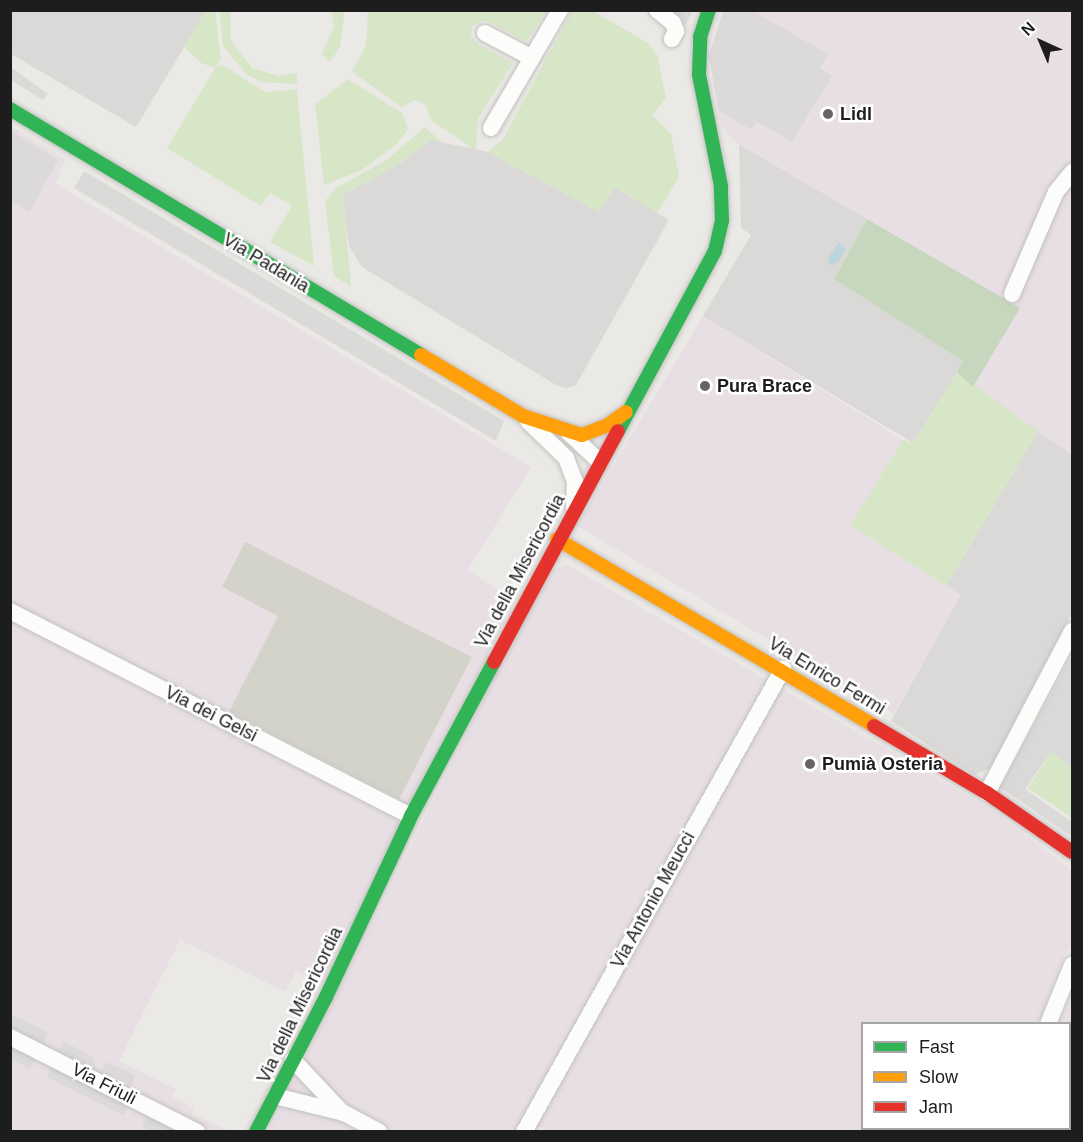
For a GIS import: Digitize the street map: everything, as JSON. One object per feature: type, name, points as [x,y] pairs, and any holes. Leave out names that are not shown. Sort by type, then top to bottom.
[{"type":"street","points":[[491,128],[560,10]]},
{"type":"street","points":[[657,10],[673,23],[676,31],[672,39]]},
{"type":"street","name":"Via della Misericordia","points":[[256,1131],[293,1060],[411,816],[574,507],[709,265],[722,221],[721,186],[699,75],[700,37],[709,10]]},
{"type":"street","points":[[485,33],[532,58]]},
{"type":"street","name":"Via Padania","points":[[10,108],[523,416],[566,458],[574,482],[574,507]]},
{"type":"street","points":[[1012,294],[1056,192],[1072,172]]},
{"type":"street","name":"Via Padania","points":[[523,416],[582,435],[608,425],[630,408]]},
{"type":"street","name":"Via Padania","points":[[565,429],[600,462]]},
{"type":"street","name":"Via Padania","points":[[558,450],[600,462]]},
{"type":"street","name":"Via Enrico Fermi","points":[[557,539],[783,669],[987,793],[1072,852]]},
{"type":"street","name":"Via dei Gelsi","points":[[10,611],[411,816]]},
{"type":"street","points":[[987,793],[1072,631]]},
{"type":"street","name":"Via Antonio Meucci","points":[[524,1131],[783,669]]},
{"type":"street","points":[[1048,1022],[1072,964]]},
{"type":"street","name":"Via Friuli","points":[[10,1037],[197,1131]]},
{"type":"street","points":[[293,1060],[344,1113]]},
{"type":"street","points":[[275,1096],[344,1113],[379,1131]]},
{"type":"shaded area","points":[[11,11],[206,11],[136,127],[11,54]]},
{"type":"shaded area","points":[[663,11],[693,11],[686,25]]},
{"type":"shaded area","points":[[723,11],[1072,11],[1072,455],[973,387],[1019,308],[731,139],[720,123],[709,56]]},
{"type":"shaded area","points":[[723,11],[753,11],[828,54],[820,68],[832,76],[792,142],[757,122],[752,130],[719,111],[709,56]]},
{"type":"shaded area","points":[[11,67],[48,94],[43,100],[11,80]]},
{"type":"shaded area","points":[[10,125],[65,159],[56,184],[531,467],[468,570],[514,602],[322,984],[296,971],[286,992],[180,940],[119,1061],[176,1089],[172,1097],[194,1109],[192,1114],[229,1131],[11,1131]]},
{"type":"shaded area","points":[[11,131],[58,160],[30,212],[11,200]]},
{"type":"shaded area","points":[[431,140],[488,152],[599,212],[615,187],[669,220],[576,385],[566,388],[556,385],[362,267],[349,246],[342,195],[399,164]]},
{"type":"shaded area","points":[[739,144],[867,219],[834,279],[964,361],[913,443],[703,316],[751,235],[741,228]]},
{"type":"shaded area","points":[[84,171],[504,421],[496,441],[74,188]]},
{"type":"shaded area","points":[[703,316],[903,440],[850,525],[961,595],[894,714],[577,526]]},
{"type":"shaded area","points":[[1038,431],[1072,455],[1072,613],[990,768],[975,775],[891,721],[960,596],[946,586]]},
{"type":"shaded area","points":[[245,542],[472,657],[399,799],[229,712],[278,616],[222,587]]},
{"type":"shaded area","points":[[566,564],[994,811],[1072,871],[1072,944],[1063,958],[1038,1022],[861,1022],[861,1130],[996,1131],[549,1132],[539,1126],[536,1132],[269,1132],[547,572]]},
{"type":"shaded area","points":[[1072,655],[1072,767],[1051,752],[1018,799],[1000,788]]},
{"type":"shaded area","points":[[1025,789],[1072,822],[1072,837],[1018,799]]},
{"type":"shaded area","points":[[1072,994],[1072,1131],[1017,1131],[1071,1130],[1071,1022],[1061,1022]]},
{"type":"shaded area","points":[[10,1014],[48,1032],[44,1044],[11,1026]]},
{"type":"shaded area","points":[[63,1041],[95,1058],[95,1070],[59,1051]]},
{"type":"shaded area","points":[[10,1046],[35,1059],[30,1069],[11,1059]]},
{"type":"shaded area","points":[[105,1062],[135,1075],[132,1085],[101,1072]]},
{"type":"shaded area","points":[[51,1066],[128,1107],[124,1116],[47,1077]]},
{"type":"shaded area","points":[[146,1116],[178,1131],[151,1131],[142,1127]]},
{"type":"green space","points":[[206,10],[215,11],[221,59],[216,67],[223,65],[265,92],[297,89],[314,266],[270,242],[292,206],[270,193],[261,206],[167,148],[215,68],[201,63],[184,47]]},
{"type":"green space","points":[[368,10],[547,11],[526,42],[490,22],[481,21],[472,26],[471,36],[478,44],[513,63],[478,119],[476,151],[431,120],[425,104],[415,100],[402,107],[352,72],[366,45]]},
{"type":"green space","points":[[220,11],[230,11],[231,41],[252,68],[279,76],[297,73],[297,84],[261,82],[246,74],[223,46]]},
{"type":"green space","points":[[331,11],[343,11],[344,18],[340,47],[330,62],[322,54],[334,27]]},
{"type":"green space","points":[[572,11],[593,11],[648,43],[657,55],[666,98],[652,115],[671,134],[679,177],[657,213],[615,187],[599,212],[488,152],[503,139]]},
{"type":"green space","points":[[348,79],[402,113],[408,129],[397,144],[362,170],[324,185],[315,104]]},
{"type":"green space","points":[[425,127],[443,143],[431,140],[399,164],[343,195],[351,287],[334,276],[325,201],[336,188],[386,160]]},
{"type":"green space","points":[[867,219],[1020,308],[973,387],[957,372],[963,361],[834,279]]},
{"type":"green space","points":[[957,372],[1038,431],[946,586],[850,525],[903,440],[913,443]]},
{"type":"green space","points":[[1051,752],[1072,767],[1072,818],[1028,788]]},
{"type":"water","points":[[839,242],[846,249],[838,262],[830,265],[828,258]]},
{"type":"traffic: fast","points":[[618,431],[715,251],[722,221],[721,186],[699,75],[700,37],[709,10]]},
{"type":"traffic: fast","points":[[10,109],[421,355]]},
{"type":"traffic: fast","points":[[256,1132],[326,997],[411,816],[494,662]]},
{"type":"traffic: slow","points":[[421,355],[523,416],[582,435],[608,425],[626,412]]},
{"type":"traffic: slow","points":[[557,539],[874,726]]},
{"type":"traffic: jam","points":[[494,662],[618,431]]},
{"type":"traffic: jam","points":[[874,726],[987,793],[1072,852]]},
{"type":"place","name":"Lidl","points":[[828,114]]},
{"type":"place","name":"Pura Brace","points":[[705,386]]},
{"type":"place","name":"Pumià Osteria","points":[[810,764]]}]
